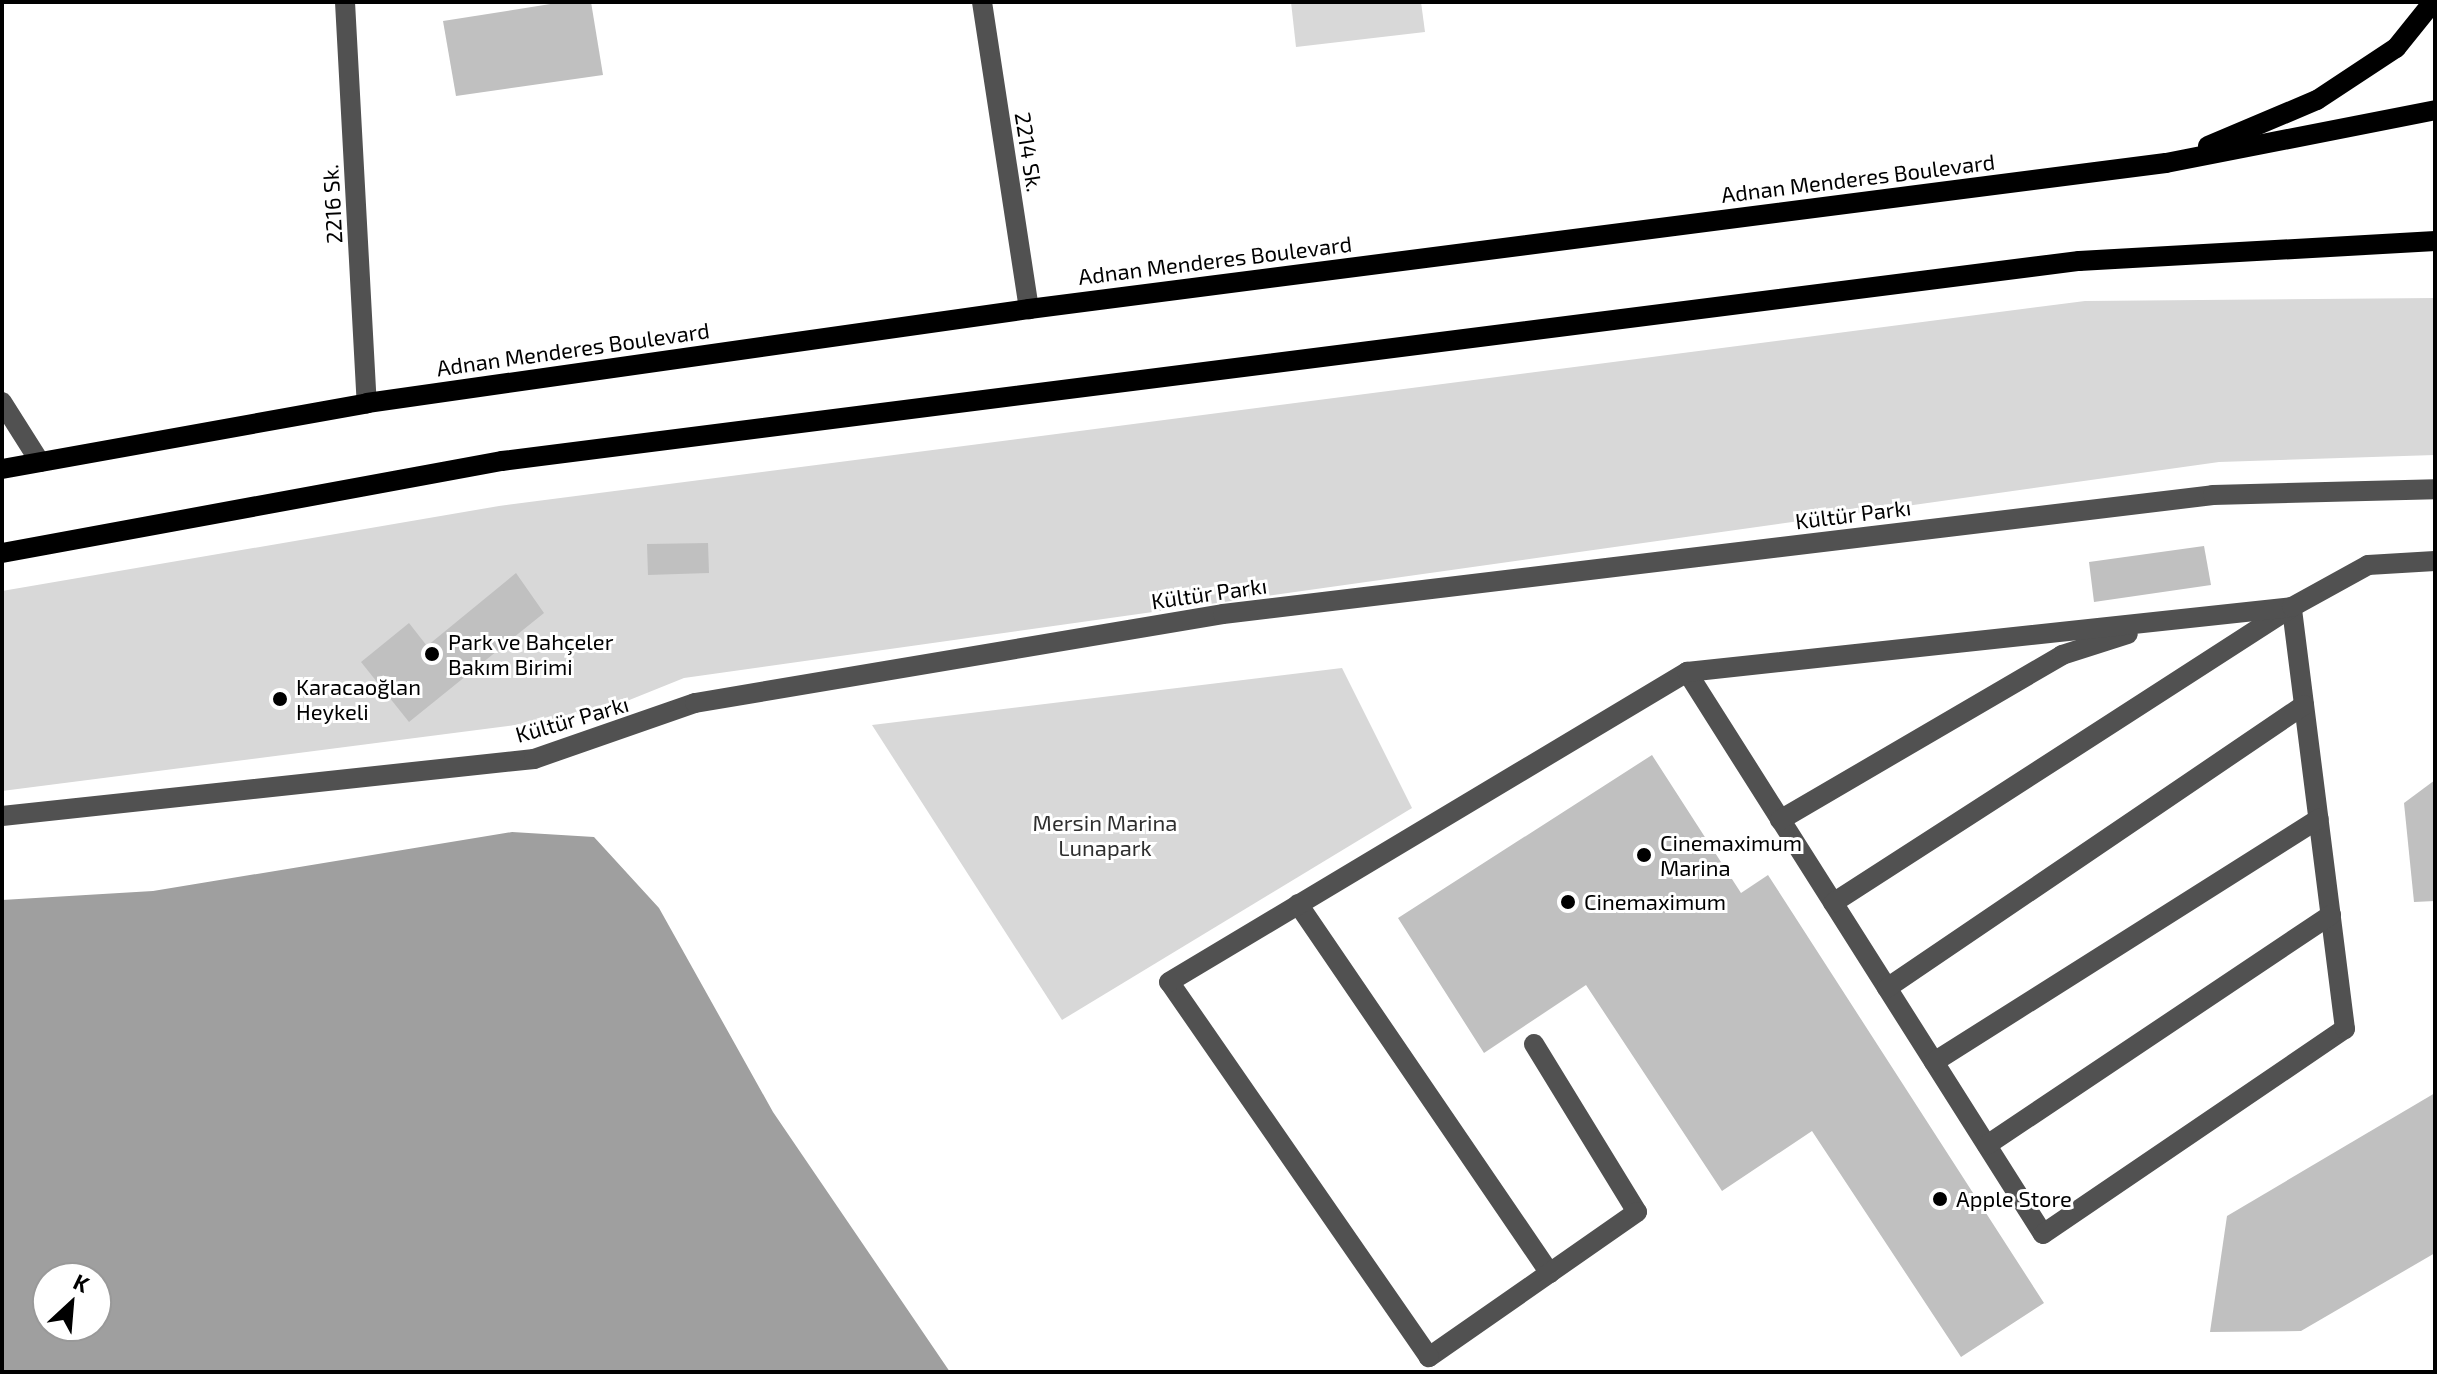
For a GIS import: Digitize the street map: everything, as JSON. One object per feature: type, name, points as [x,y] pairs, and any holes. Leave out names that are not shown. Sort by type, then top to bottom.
[{"type":"main road","points":[[2166,163],[2317,100],[2396,48],[2433,2]]},
{"type":"main road","name":"Adnan Menderes Boulevard","points":[[2,469],[367,403],[1029,309],[2166,163],[2435,110]]},
{"type":"main road","points":[[2,553],[502,461],[2079,261],[2435,241]]},
{"type":"street","name":"2216 Sk.","points":[[345,2],[367,403]]},
{"type":"street","name":"2214 Sk.","points":[[982,2],[1029,309]]},
{"type":"street","points":[[2,402],[40,462]]},
{"type":"street","name":"Kültür Parkı","points":[[2,816],[534,759],[695,703],[1223,614],[2213,495],[2435,489]]},
{"type":"street","points":[[1833,903],[2292,607],[2368,565],[2435,561]]},
{"type":"street","points":[[1534,1044],[1637,1212],[1429,1357],[1169,982],[1687,672],[2292,607]]},
{"type":"street","points":[[1687,672],[2043,1234],[2345,1029],[2292,607]]},
{"type":"street","points":[[1780,820],[2062,655],[2174,620]]},
{"type":"street","points":[[1887,988],[2304,705]]},
{"type":"street","points":[[1934,1062],[2319,819]]},
{"type":"street","points":[[1298,904],[1550,1273]]},
{"type":"street","points":[[1987,1145],[2331,915]]},
{"type":"green space","points":[[1291,2],[1421,2],[1425,32],[1296,47]]},
{"type":"green space","points":[[2435,298],[2435,455],[2219,462],[684,678],[612,707],[540,722],[2,791],[2,591],[499,506],[2085,301]]},
{"type":"green space","name":"Mersin Marina Lunapark","points":[[1342,668],[1412,808],[1062,1020],[872,725]]},
{"type":"shaded area","points":[[512,832],[594,837],[659,908],[773,1112],[950,1372],[2,1372],[2,900],[153,891]]},
{"type":"building","points":[[563,2],[591,2],[603,75],[456,96],[443,21]]},
{"type":"building","points":[[708,543],[709,573],[648,575],[647,544]]},
{"type":"building","points":[[2204,546],[2211,585],[2094,602],[2089,562]]},
{"type":"building","name":"Park ve Bahçeler Bakım Birimi","points":[[516,573],[544,613],[409,722],[361,662],[409,623],[427,646]]},
{"type":"building","points":[[1652,755],[1741,893],[1768,875],[2044,1303],[1961,1357],[1812,1131],[1722,1191],[1586,985],[1484,1053],[1398,918]]},
{"type":"building","points":[[2435,780],[2435,901],[2414,902],[2404,803]]},
{"type":"building","points":[[2435,1093],[2435,1253],[2301,1331],[2210,1332],[2227,1216]]},
{"type":"place","name":"Park ve Bahçeler Bakım Birimi","points":[[432,654]]},
{"type":"place","name":"Karacaoğlan Heykeli","points":[[280,699]]},
{"type":"place","name":"Cinemaximum Marina","points":[[1644,855]]},
{"type":"place","name":"Cinemaximum","points":[[1568,902]]},
{"type":"place","name":"Apple Store","points":[[1940,1199]]}]
